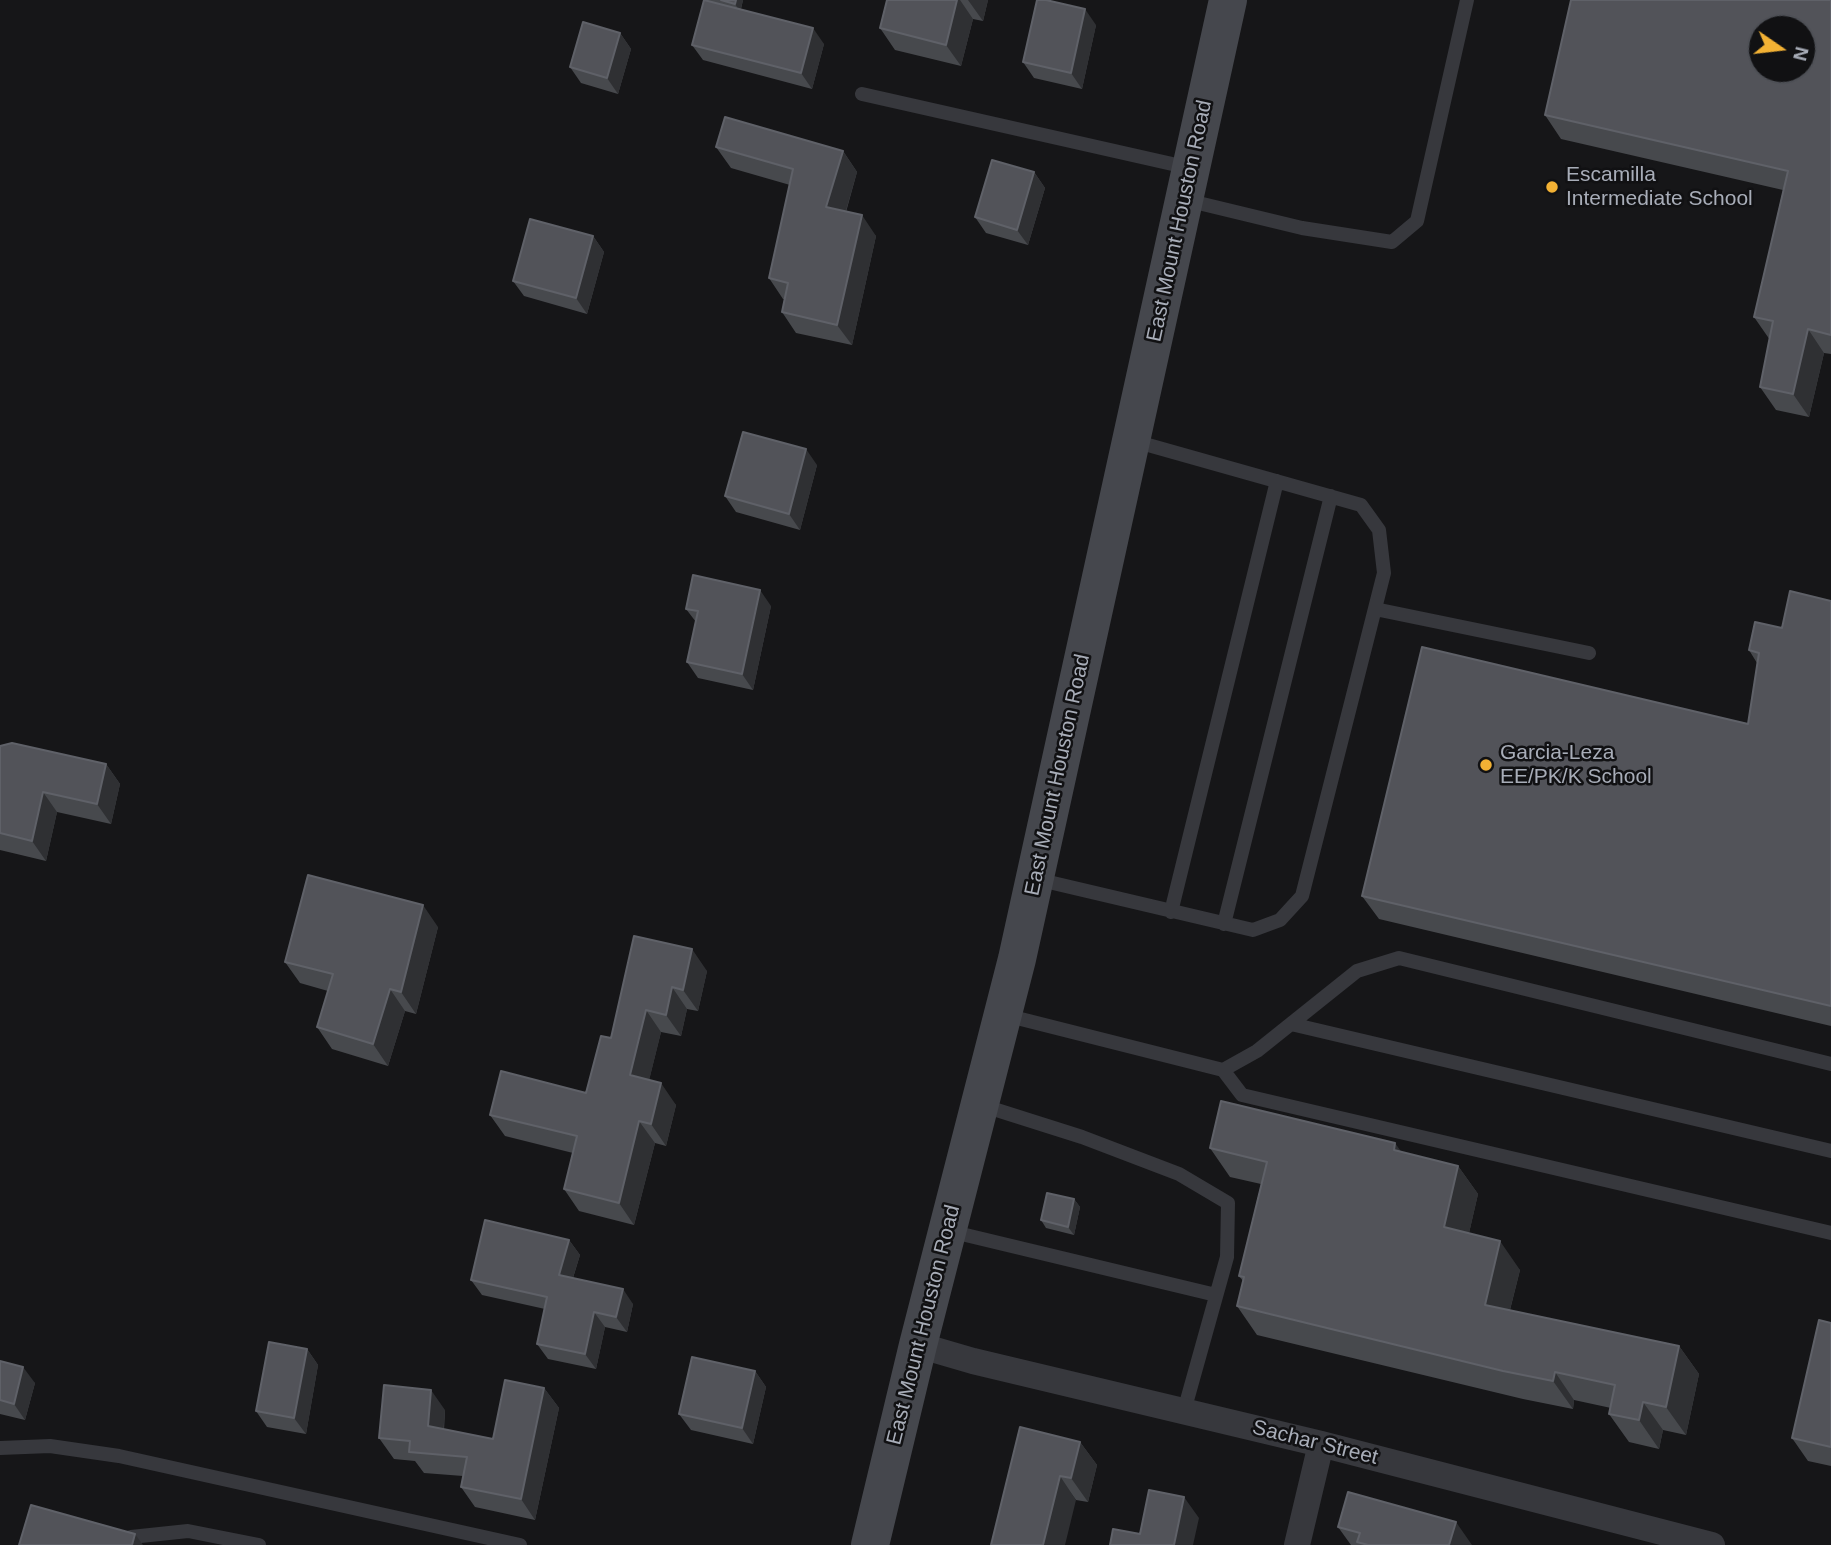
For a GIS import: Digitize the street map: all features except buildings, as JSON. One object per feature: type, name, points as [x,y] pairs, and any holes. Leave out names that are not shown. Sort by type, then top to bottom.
[{"type":"main road","name":"East Mount Houston Road","points":[[870,1545],[1035,879],[1228,0]]},
{"type":"street","name":"Sachar Street","points":[[918,1345],[973,1361],[1321,1444],[1712,1545]]},
{"type":"street","points":[[1297,1545],[1321,1444]]},
{"type":"lane","points":[[862,94],[1078,144],[1302,228],[1392,242],[1417,221],[1467,0]]},
{"type":"lane","points":[[1035,879],[1253,930],[1280,920],[1302,896],[1384,573],[1379,530],[1362,505],[1131,440]]},
{"type":"lane","points":[[1171,912],[1277,481]]},
{"type":"lane","points":[[1224,924],[1331,496]]},
{"type":"lane","points":[[1375,610],[1589,653]]},
{"type":"lane","points":[[1223,1070],[1257,1051],[1357,971],[1399,958],[1831,1064]]},
{"type":"lane","points":[[1003,1015],[1223,1070],[1242,1095],[1831,1233]]},
{"type":"lane","points":[[1291,1024],[1831,1151]]},
{"type":"lane","points":[[980,1104],[1082,1137],[1179,1174],[1228,1203],[1227,1257],[1184,1411]]},
{"type":"lane","points":[[947,1231],[1216,1295]]},
{"type":"lane","points":[[0,1448],[50,1446],[119,1455],[520,1545]]},
{"type":"lane","points":[[131,1537],[188,1531],[258,1545]]},
{"type":"place","name":"Escamilla Intermediate School","points":[[1552,187]]},
{"type":"place","name":"Garcia-Leza EE/PK/K School","points":[[1486,765]]}]
